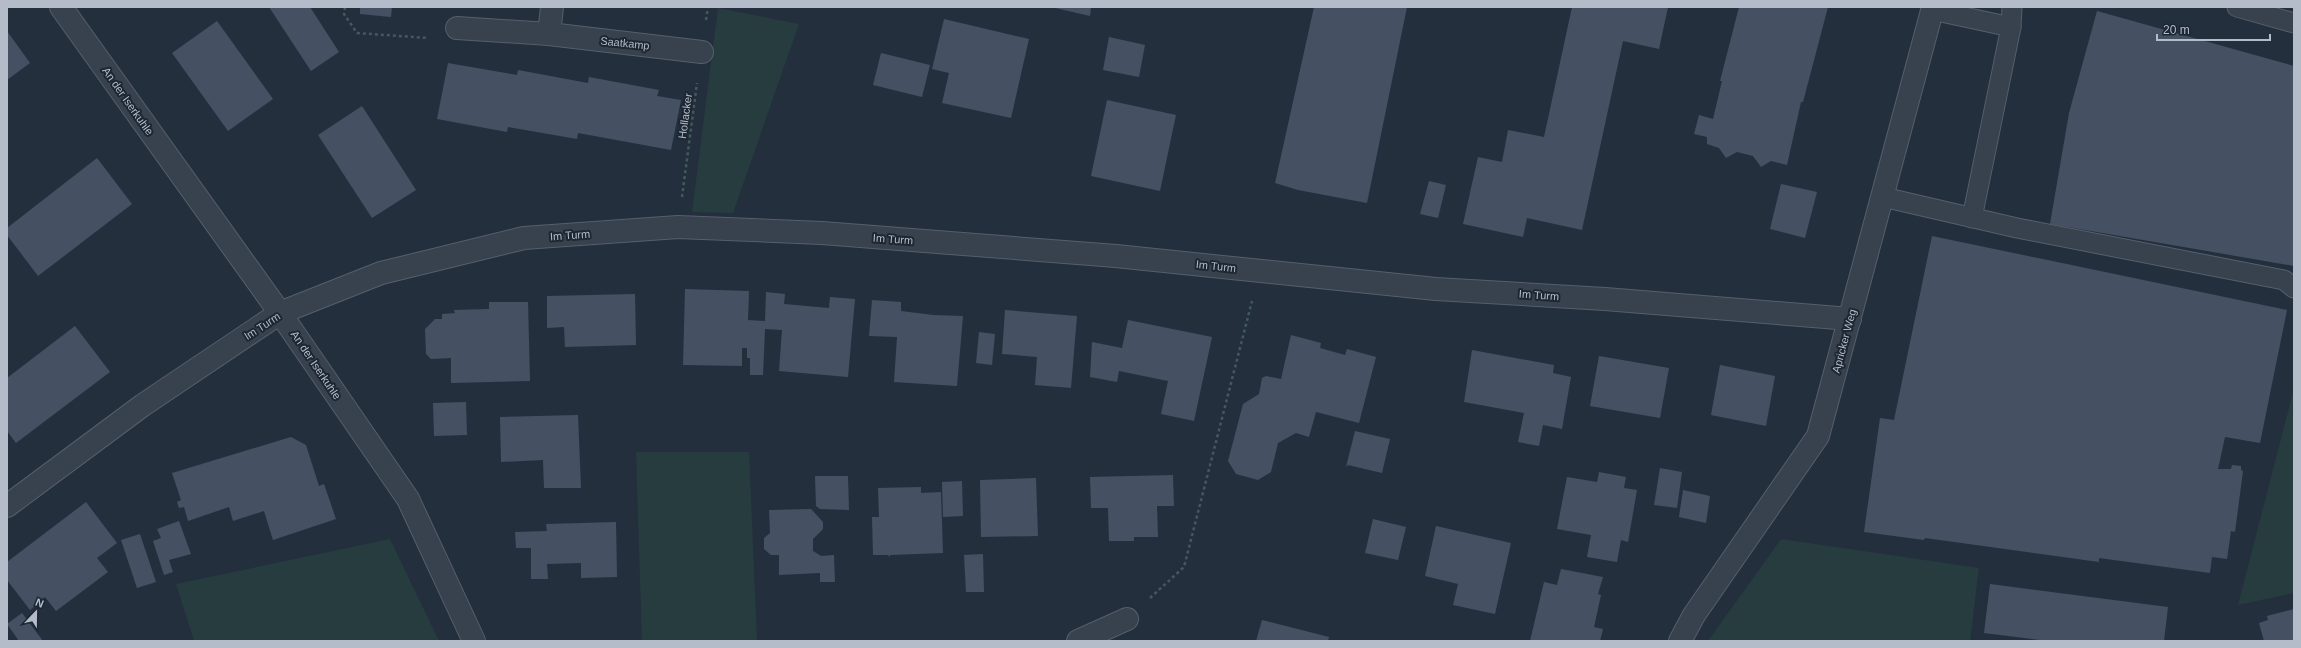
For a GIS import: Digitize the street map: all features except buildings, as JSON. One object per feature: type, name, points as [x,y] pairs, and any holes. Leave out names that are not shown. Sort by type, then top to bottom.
[{"type":"street","name":"An der Iserkuhle","points":[[61,7],[280,313],[408,499],[474,641]]},
{"type":"street","points":[[549,34],[552,7]]},
{"type":"street","name":"Apricker Weg","points":[[1680,641],[1694,615],[1818,436],[1932,8]]},
{"type":"street","name":"Saatkamp","points":[[457,28],[549,34],[702,52]]},
{"type":"street","name":"Im Turm","points":[[7,506],[143,405],[280,313],[382,273],[524,238],[678,227],[822,233],[1116,256],[1436,289],[1605,299],[1850,319]]},
{"type":"street","points":[[1078,641],[1127,619]]},
{"type":"lane","points":[[1972,218],[2011,28],[2012,7]]},
{"type":"lane","points":[[2237,7],[2294,23]]},
{"type":"lane","points":[[1932,8],[2011,28]]},
{"type":"lane","points":[[1883,196],[1972,218],[2284,280],[2294,288]]},
{"type":"path","points":[[345,7],[344,14],[357,33],[445,39],[457,28]]},
{"type":"path","name":"Hollacker","points":[[678,227],[708,7]]},
{"type":"path","points":[[1127,619],[1184,567],[1260,270]]},
{"type":"green space","points":[[718,8],[799,24],[733,213],[692,212]]},
{"type":"green space","points":[[2294,388],[2294,593],[2238,605]]},
{"type":"green space","points":[[636,452],[749,452],[757,641],[642,641]]},
{"type":"green space","points":[[390,539],[439,641],[194,641],[176,584]]},
{"type":"green space","points":[[1781,539],[1979,568],[1970,641],[1708,641]]}]
